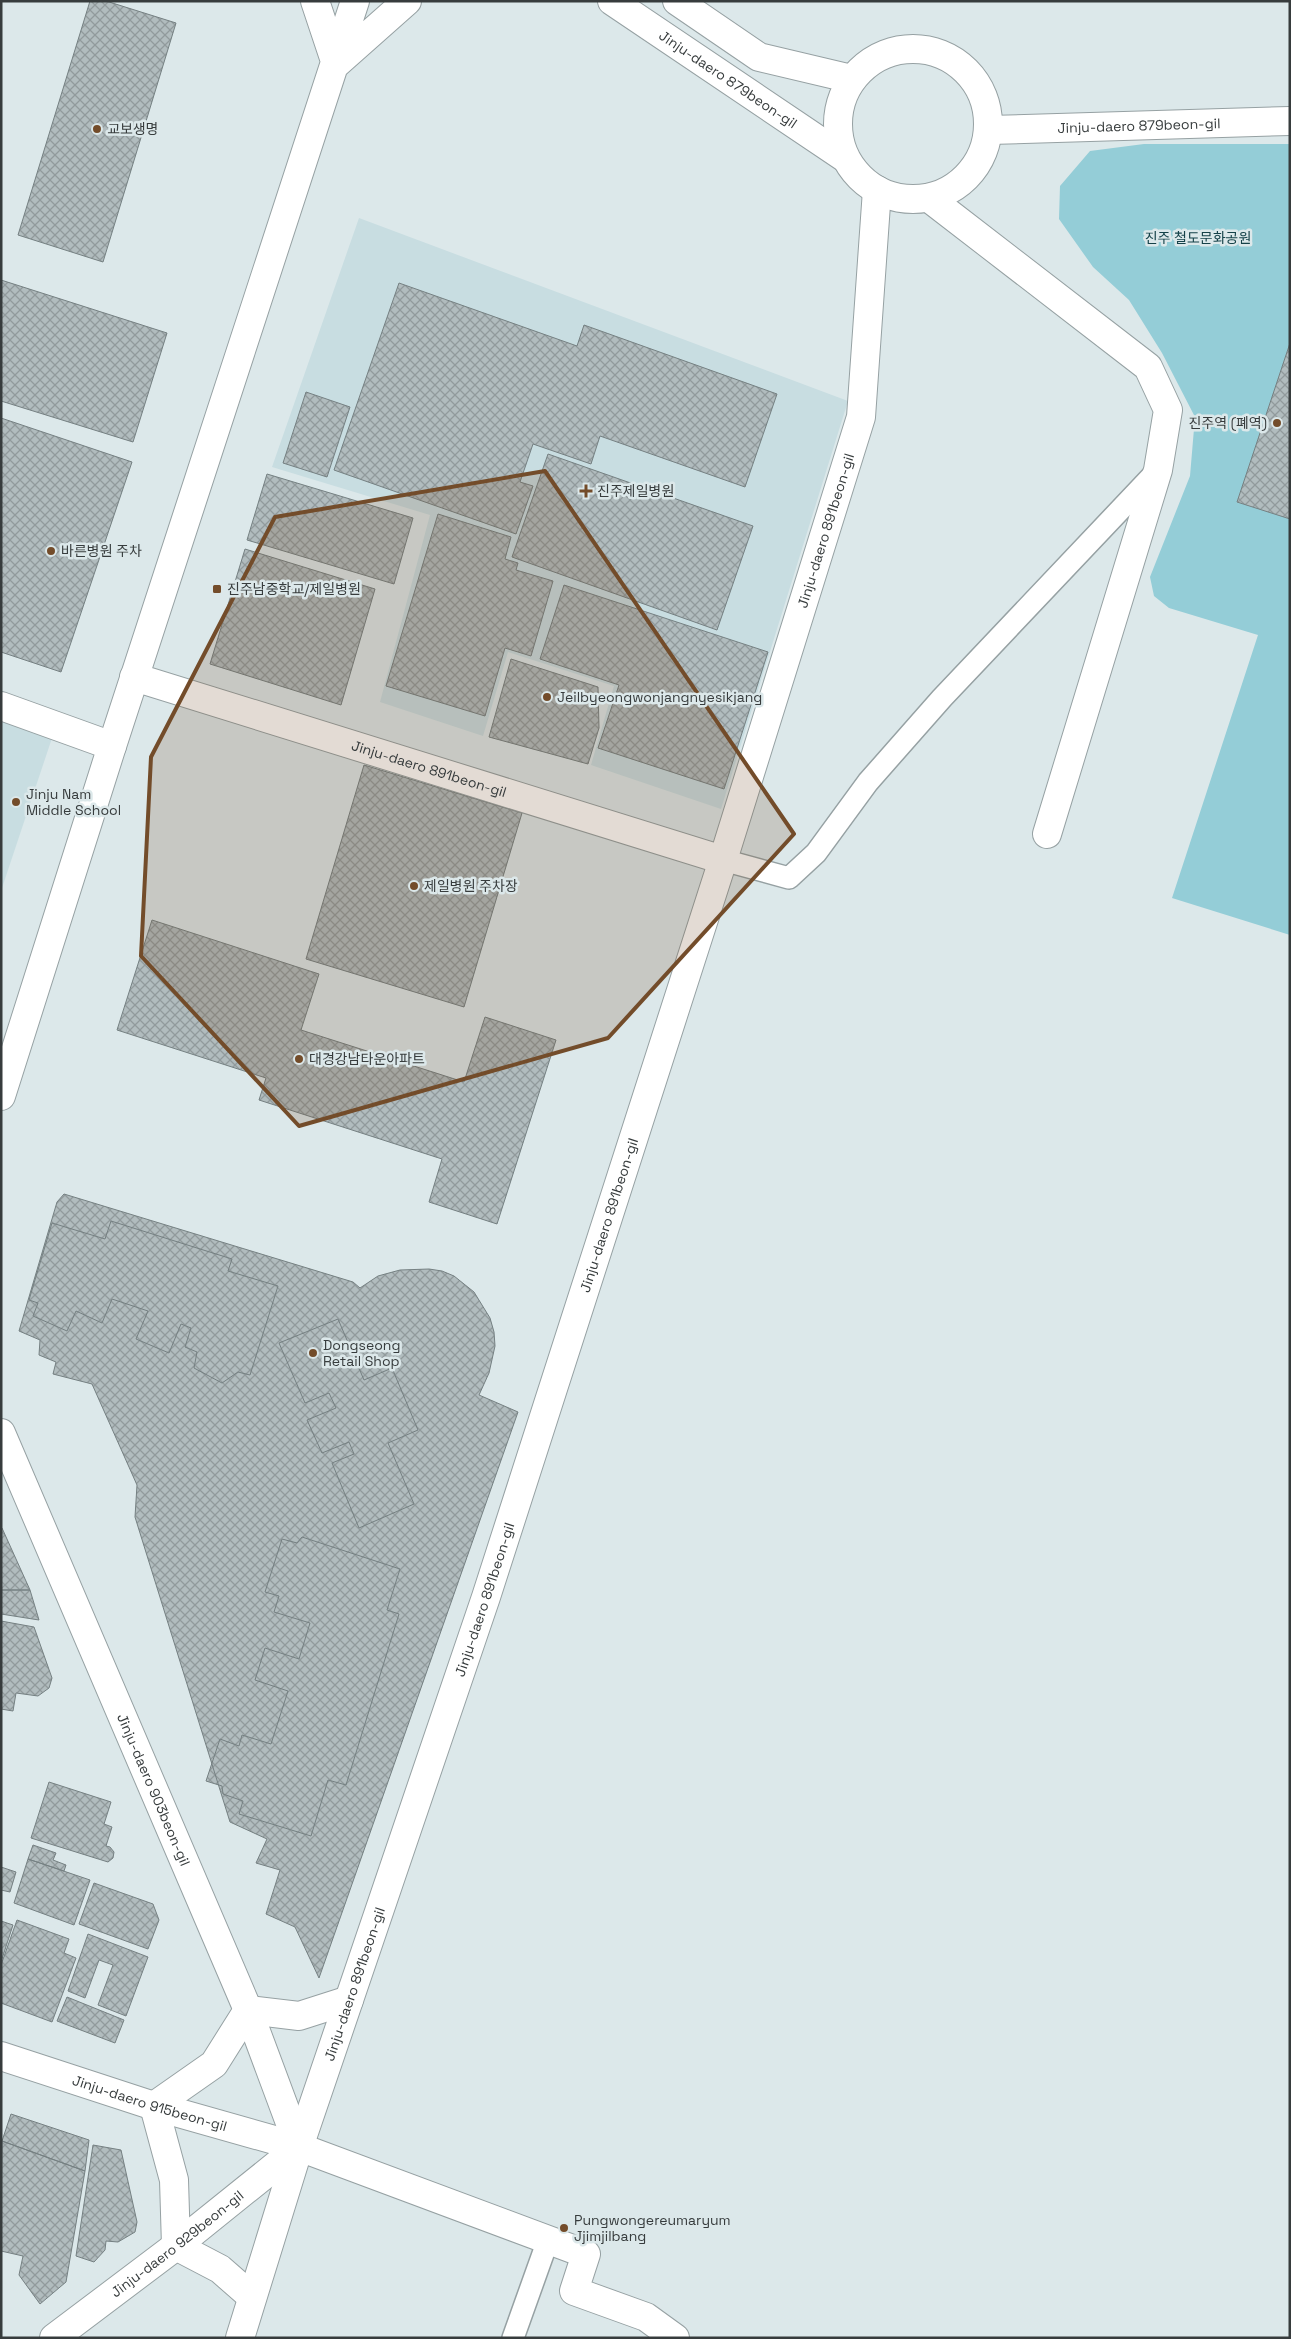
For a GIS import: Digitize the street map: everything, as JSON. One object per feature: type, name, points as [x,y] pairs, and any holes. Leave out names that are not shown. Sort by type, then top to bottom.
[{"type":"street","points":[[316,1],[336,64]]},
{"type":"street","points":[[1,1096],[279,230],[336,64],[354,1]]},
{"type":"street","points":[[336,64],[407,1]]},
{"type":"street","name":"Jinju-daero 879beon-gil","points":[[612,1],[845,158]]},
{"type":"street","points":[[677,1],[759,57],[852,79]]},
{"type":"street","points":[[916,48],[940,53],[961,65],[977,83],[987,105],[989,130],[983,153],[970,174],[952,189],[929,198],[890,196],[877,190],[859,176],[845,158],[839,138],[838,117],[842,97],[852,79],[870,62],[892,51],[916,48]]},
{"type":"street","name":"Jinju-daero 879beon-gil","points":[[989,130],[1290,121]]},
{"type":"street","name":"Jinju-daero 891beon-gil","points":[[240,2338],[299,2147],[486,1597],[723,860],[861,417],[877,190]]},
{"type":"street","points":[[929,198],[1148,367],[1168,410],[1158,470],[1047,834]]},
{"type":"street","name":"Jinju-daero 891beon-gil","points":[[134,677],[723,860]]},
{"type":"street","points":[[1,706],[112,746]]},
{"type":"street","name":"Jinju-daero 903beon-gil","points":[[1,1433],[248,2010],[299,2147]]},
{"type":"street","points":[[252,2297],[220,2269],[176,2246],[174,2180],[154,2106],[214,2064],[248,2010],[298,2016],[349,2000]]},
{"type":"street","name":"Jinju-daero 915beon-gil","points":[[1,2056],[154,2106],[299,2147],[586,2254],[574,2291],[646,2317],[675,2338]]},
{"type":"street","name":"Jinju-daero 929beon-gil","points":[[54,2338],[176,2246],[299,2147]]},
{"type":"lane","points":[[723,860],[789,878],[816,853],[868,782],[942,698],[1158,470]]},
{"type":"lane","points":[[513,2338],[548,2240]]},
{"type":"highlighted area","points":[[545,471],[794,834],[608,1038],[299,1126],[141,956],[151,757],[275,517]]},
{"type":"shaded area","name":"진주제일병원","points":[[359,218],[848,401],[721,809],[591,765],[614,686],[508,652],[483,736],[380,702],[430,515],[272,467]]},
{"type":"shaded area","name":"Jinju Nam Middle School","points":[[1,694],[60,714],[1,891]]},
{"type":"green space","name":"진주 철도문화공원","points":[[1144,144],[1290,144],[1290,935],[1172,898],[1258,635],[1169,608],[1154,596],[1150,577],[1190,476],[1195,417],[1162,353],[1129,300],[1093,267],[1059,219],[1060,186],[1090,151]]},
{"type":"building","name":"교보생명","points":[[90,1],[106,1],[176,23],[103,262],[18,235]]},
{"type":"building","points":[[1,280],[167,333],[133,442],[1,401]]},
{"type":"building","points":[[399,283],[577,346],[584,325],[777,394],[745,487],[600,436],[591,464],[533,444],[520,482],[533,486],[516,534],[334,470]]},
{"type":"building","name":"진주역 (폐역)","points":[[1290,343],[1290,519],[1237,502]]},
{"type":"building","points":[[306,392],[350,407],[327,477],[283,463]]},
{"type":"building","name":"바른병원 주차","points":[[1,418],[132,462],[61,672],[1,652]]},
{"type":"building","points":[[548,454],[753,526],[717,630],[512,557]]},
{"type":"building","points":[[267,474],[413,518],[394,584],[247,540]]},
{"type":"building","points":[[438,514],[511,537],[505,559],[518,563],[516,570],[553,581],[531,656],[505,648],[485,716],[386,686]]},
{"type":"building","points":[[245,549],[375,589],[341,705],[210,664]]},
{"type":"building","points":[[564,585],[768,652],[724,789],[598,748],[619,685],[540,659]]},
{"type":"building","points":[[511,659],[598,687],[599,728],[588,764],[489,737]]},
{"type":"building","name":"제일병원 주차장","points":[[364,765],[522,813],[464,1007],[306,959]]},
{"type":"building","name":"대경강남타운아파트","points":[[152,920],[319,974],[301,1030],[464,1082],[485,1017],[556,1040],[497,1224],[429,1202],[442,1159],[259,1100],[266,1078],[117,1030]]},
{"type":"building","points":[[64,1194],[353,1282],[360,1288],[378,1276],[400,1270],[429,1269],[442,1271],[454,1276],[474,1292],[490,1318],[495,1346],[489,1373],[479,1395],[518,1412],[319,1978],[295,1927],[266,1914],[280,1870],[256,1863],[267,1839],[230,1822],[135,1517],[137,1485],[92,1384],[53,1374],[56,1362],[39,1355],[40,1340],[19,1331],[57,1202]]},
{"type":"building","points":[[111,1221],[232,1259],[228,1271],[278,1286],[250,1375],[238,1372],[222,1383],[194,1368],[197,1352],[185,1347],[191,1328],[181,1324],[169,1353],[136,1339],[148,1311],[112,1299],[102,1323],[76,1311],[67,1331],[33,1316],[38,1303],[29,1300],[52,1223],[105,1239]]},
{"type":"building","points":[[338,1319],[364,1380],[392,1368],[418,1430],[388,1443],[414,1504],[359,1528],[332,1463],[354,1454],[349,1442],[322,1453],[307,1420],[336,1408],[329,1393],[305,1403],[279,1343]]},
{"type":"building","points":[[2,1528],[30,1590],[1,1590]]},
{"type":"building","points":[[302,1537],[400,1569],[387,1610],[399,1614],[346,1785],[328,1780],[311,1836],[239,1814],[243,1801],[223,1794],[222,1786],[206,1781],[220,1739],[239,1746],[242,1735],[271,1744],[288,1691],[255,1680],[265,1648],[299,1659],[310,1623],[274,1612],[279,1596],[265,1592],[282,1539],[297,1543]]},
{"type":"building","points":[[1,1590],[30,1590],[39,1620],[1,1614]]},
{"type":"building","points":[[1,1621],[34,1627],[52,1678],[49,1688],[38,1696],[16,1693],[13,1711],[1,1709]]},
{"type":"building","points":[[49,1782],[111,1802],[104,1824],[112,1827],[106,1846],[110,1847],[114,1852],[113,1858],[108,1862],[31,1838]]},
{"type":"building","points":[[33,1845],[56,1853],[53,1860],[66,1865],[64,1871],[28,1859]]},
{"type":"building","points":[[28,1859],[90,1880],[74,1925],[14,1903]]},
{"type":"building","points":[[1,1867],[16,1872],[10,1892],[1,1890]]},
{"type":"building","points":[[94,1883],[153,1904],[159,1920],[148,1949],[79,1924]]},
{"type":"building","points":[[17,1920],[69,1939],[64,1953],[76,1958],[52,2022],[1,2003],[1,1965]]},
{"type":"building","points":[[1,1921],[13,1925],[1,1962]]},
{"type":"building","points":[[88,1934],[148,1957],[126,2016],[98,2005],[113,1965],[99,1960],[85,1998],[68,1991]]},
{"type":"building","points":[[67,1997],[124,2020],[115,2043],[57,2021]]},
{"type":"building","points":[[11,2114],[89,2140],[85,2171],[2,2141]]},
{"type":"building","points":[[2,2141],[85,2171],[66,2282],[40,2304],[19,2275],[23,2256],[1,2251]]},
{"type":"building","points":[[93,2145],[121,2150],[137,2222],[135,2232],[118,2242],[106,2241],[105,2250],[94,2262],[76,2256]]},
{"type":"place","name":"교보생명","points":[[97,129]]},
{"type":"place","name":"진주역 (폐역)","points":[[1277,423]]},
{"type":"place","name":"진주제일병원","points":[[586,491]]},
{"type":"place","name":"바른병원 주차","points":[[51,551]]},
{"type":"place","name":"진주남중학교/제일병원","points":[[217,589]]},
{"type":"place","name":"Jeilbyeongwonjangnyesikjang","points":[[547,697]]},
{"type":"place","name":"Jinju Nam Middle School","points":[[16,802]]},
{"type":"place","name":"제일병원 주차장","points":[[414,886]]},
{"type":"place","name":"대경강남타운아파트","points":[[299,1059]]},
{"type":"place","name":"Dongseong Retail Shop","points":[[313,1353]]},
{"type":"place","name":"Pungwongereumaryum Jjimjilbang","points":[[564,2228]]}]
